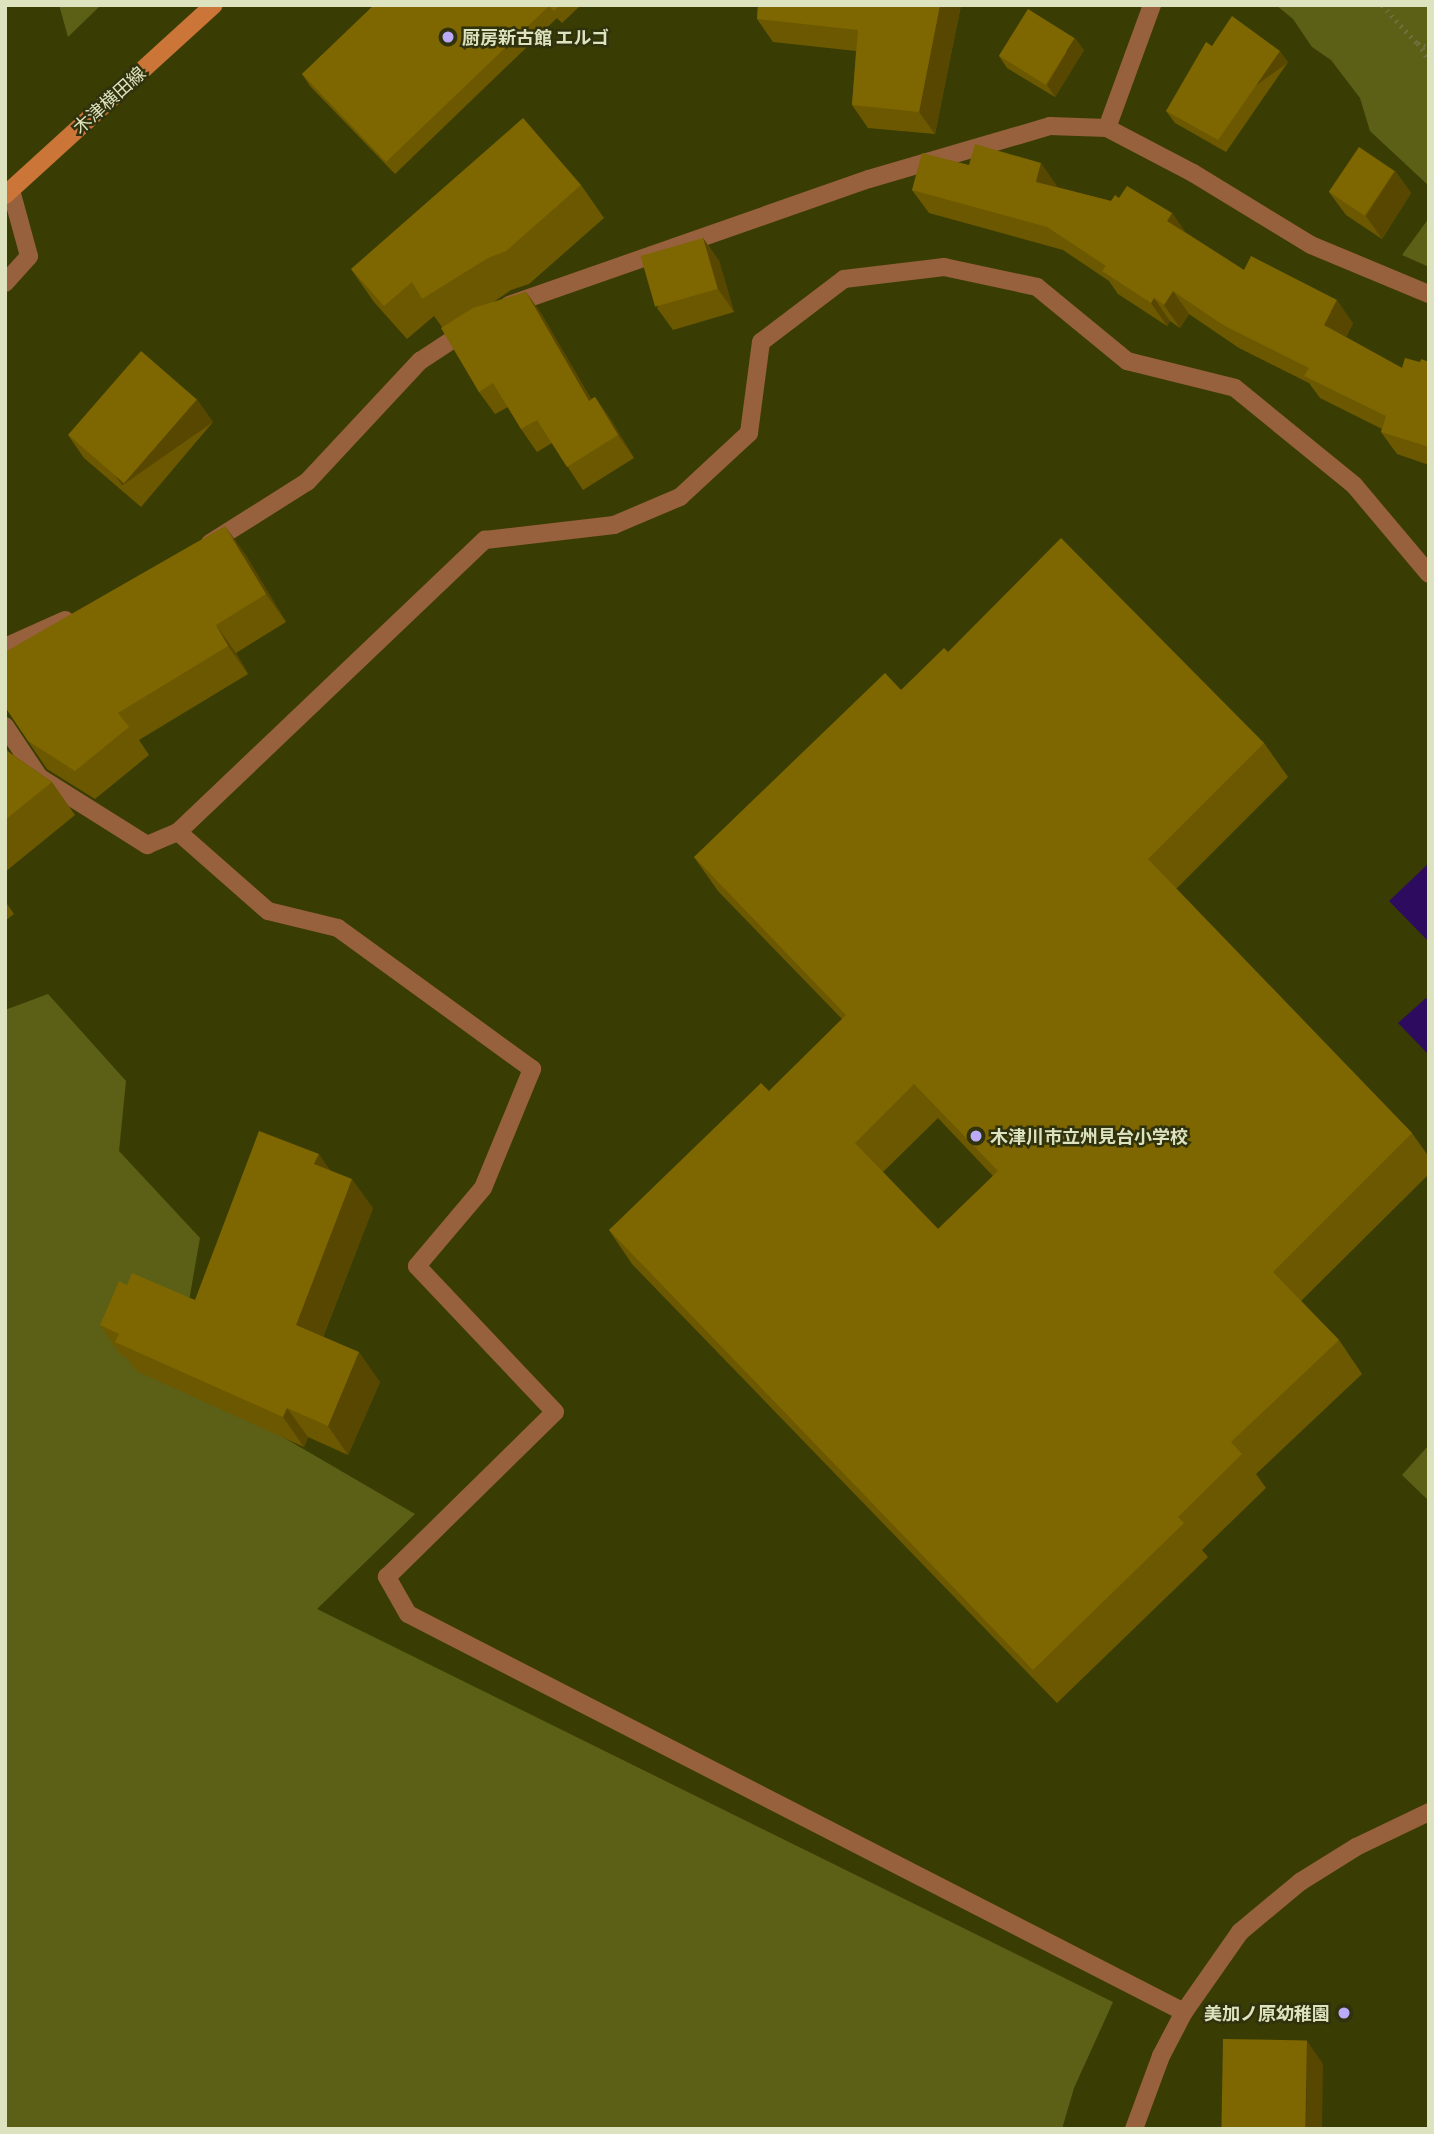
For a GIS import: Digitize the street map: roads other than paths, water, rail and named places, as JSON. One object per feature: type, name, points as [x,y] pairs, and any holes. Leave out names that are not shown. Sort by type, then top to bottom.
[{"type":"main road","name":"木津横田線","points":[[8,192],[214,5]]},
{"type":"street","points":[[1107,128],[1152,5]]},
{"type":"street","points":[[197,551],[307,482],[420,361],[517,300],[1010,135],[1050,126],[1107,128],[1193,173],[1311,245],[1429,294]]},
{"type":"street","points":[[5,283],[29,256],[8,192]]},
{"type":"street","points":[[5,726],[39,777],[148,845],[178,832],[485,540],[614,525],[680,497],[749,433],[761,342],[844,279],[944,267],[1037,287],[1127,361],[1235,388],[1353,485],[1429,574]]},
{"type":"street","points":[[5,647],[86,610]]},
{"type":"street","points":[[178,832],[268,911],[338,928],[532,1069],[482,1188],[417,1266],[555,1412],[387,1577],[408,1615],[1184,2012]]},
{"type":"street","points":[[1134,2129],[1161,2056],[1184,2012],[1240,1932],[1300,1882],[1356,1847],[1429,1812]]},
{"type":"place","name":"厨房新古館 エルゴ","points":[[448,37]]},
{"type":"place","name":"木津川市立州見台小学校","points":[[976,1136]]},
{"type":"place","name":"美加ノ原幼稚園","points":[[1344,2013]]}]
